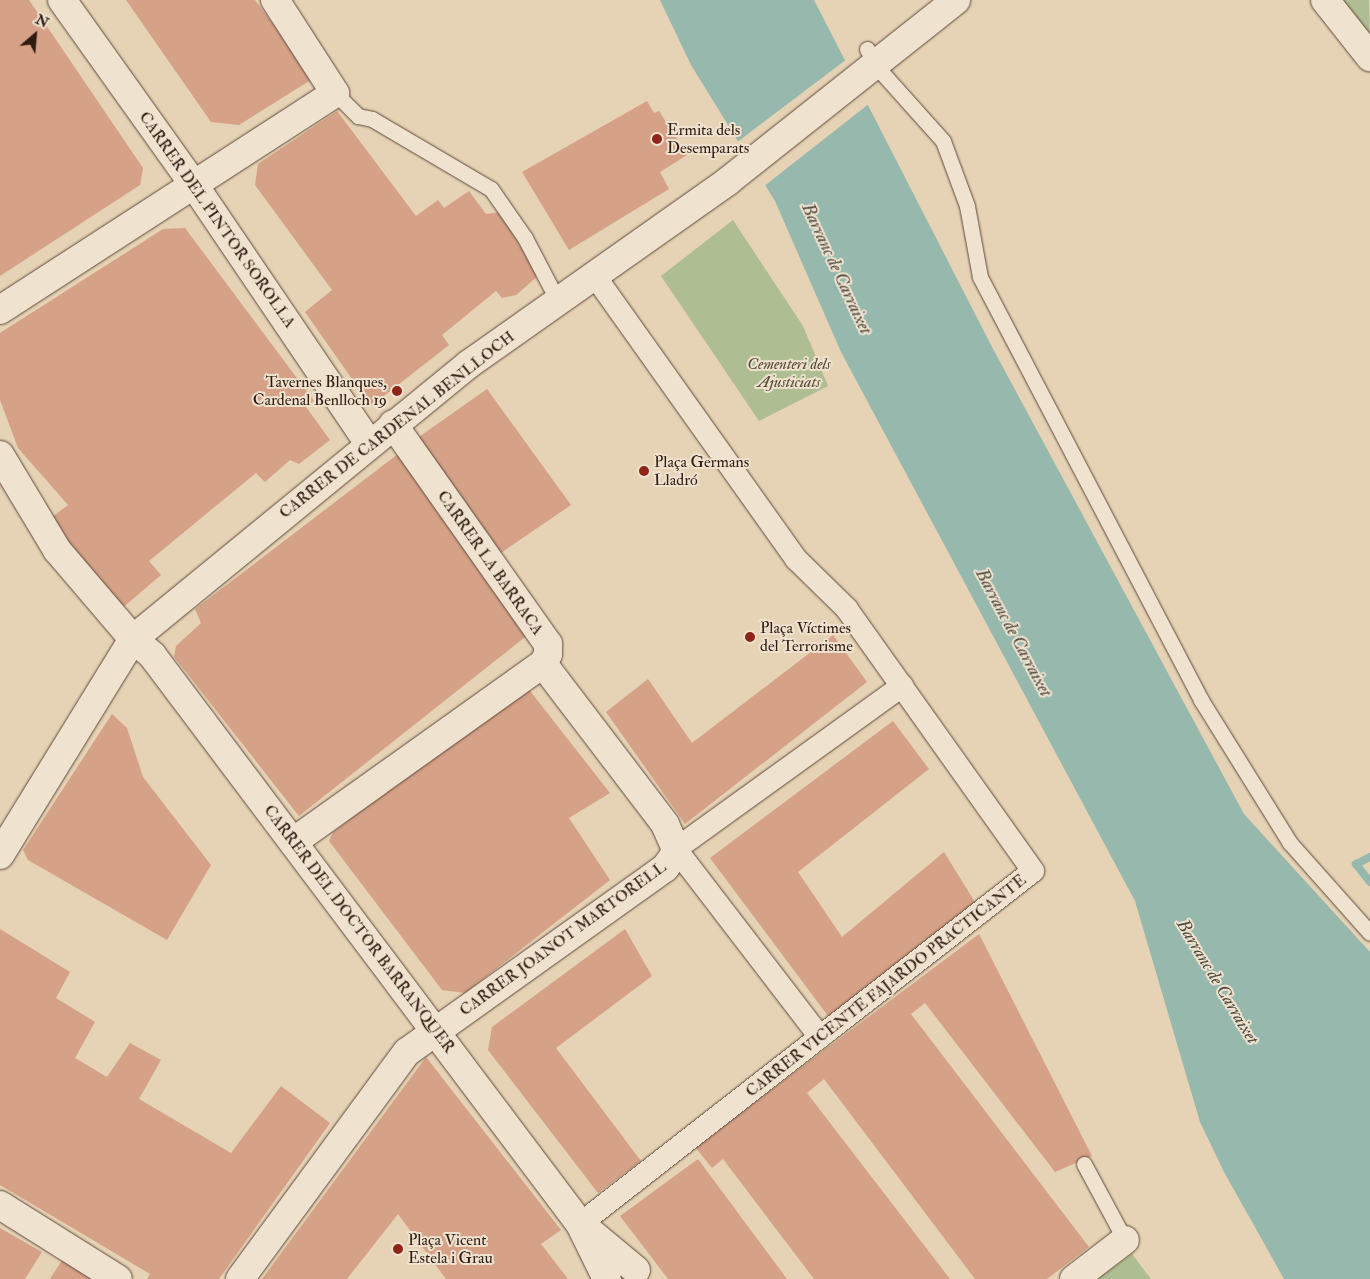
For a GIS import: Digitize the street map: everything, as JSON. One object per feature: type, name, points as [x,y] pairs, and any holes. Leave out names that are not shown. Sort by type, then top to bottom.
[{"type":"street","name":"CARRER DEL PINTOR SOROLLA","points":[[62,0],[194,186],[369,443]]},
{"type":"street","points":[[0,310],[335,93],[275,0]]},
{"type":"street","name":"CARRER DE CARDENAL BENLLOCH","points":[[0,855],[133,639],[369,443],[469,364],[742,170],[871,63],[956,0]]},
{"type":"street","points":[[1325,0],[1370,57]]},
{"type":"street","name":"CARRER VICENTE FAJARDO PRACTICANTE","points":[[580,1224],[1033,871],[847,609],[796,559],[594,276]]},
{"type":"street","name":"CARRER LA BARRACA","points":[[393,424],[548,644],[543,664]]},
{"type":"street","name":"CARRER DEL DOCTOR BARRANQUER","points":[[0,455],[57,550],[133,639],[152,655],[437,1031],[580,1224],[633,1276]]},
{"type":"street","points":[[293,842],[543,664],[665,824],[676,849],[820,1037]]},
{"type":"street","name":"CARRER JOANOT MARTORELL","points":[[240,1279],[407,1052],[665,868],[676,849],[902,686]]},
{"type":"street","points":[[0,1205],[118,1279]]},
{"type":"street","name":"CARRER DEL DOCTOR BARRANQUER","points":[[580,1224],[607,1279]]},
{"type":"street","points":[[1074,1279],[1125,1240]]},
{"type":"lane","points":[[871,63],[942,141],[967,206],[980,277],[1201,700],[1290,843],[1370,933]]},
{"type":"lane","points":[[335,93],[358,116],[372,119],[491,189],[525,238],[558,301]]},
{"type":"lane","points":[[1084,1164],[1125,1240]]},
{"type":"green space","points":[[1337,0],[1369,0],[1370,40]]},
{"type":"green space","name":"Cementeri dels Ajusticiats","points":[[733,220],[803,326],[828,386],[759,421],[661,276]]},
{"type":"green space","points":[[1132,1254],[1151,1279],[1098,1279]]},
{"type":"water","name":"Barranc de Carraixet","points":[[660,0],[814,0],[992,347],[1244,814],[1370,952],[1370,1279],[1284,1279],[1224,1172],[1200,1122],[1135,901],[841,352],[775,201],[691,65]]},
{"type":"pier","points":[[847,59],[870,103],[763,187],[736,143]]},
{"type":"building","points":[[0,0],[29,0],[143,168],[140,185],[0,276]]},
{"type":"building","points":[[126,0],[255,0],[314,78],[239,125],[211,122]]},
{"type":"building","points":[[647,101],[654,113],[659,111],[687,155],[660,172],[669,189],[569,250],[522,172]]},
{"type":"building","points":[[337,111],[416,216],[438,200],[444,208],[469,191],[486,214],[500,212],[538,276],[516,295],[502,298],[496,291],[442,335],[449,345],[371,406],[305,312],[332,290],[255,185],[258,164]]},
{"type":"building","points":[[185,228],[314,401],[306,407],[330,440],[299,464],[290,460],[265,482],[256,473],[149,561],[161,575],[120,610],[65,548],[52,517],[68,505],[18,448],[0,400],[0,333],[163,229]]},
{"type":"building","points":[[487,389],[571,505],[495,557],[416,439]]},
{"type":"building","points":[[398,454],[529,634],[299,816],[174,657],[176,646],[201,623],[195,609]]},
{"type":"building","points":[[833,635],[867,682],[685,824],[606,712],[648,679],[692,743]]},
{"type":"building","points":[[527,687],[610,793],[569,818],[610,880],[465,993],[442,990],[329,841],[333,832]]},
{"type":"building","points":[[112,714],[127,728],[143,777],[211,865],[167,940],[28,860],[23,850]]},
{"type":"building","points":[[893,721],[929,769],[798,872],[842,937],[944,852],[978,907],[831,1020],[710,858]]},
{"type":"building","points":[[0,929],[70,972],[56,998],[95,1022],[75,1058],[107,1077],[130,1043],[161,1060],[139,1099],[231,1153],[281,1086],[330,1123],[219,1279],[147,1279],[150,1274],[0,1185]]},
{"type":"building","points":[[625,929],[652,976],[556,1048],[641,1161],[598,1193],[488,1050],[492,1027]]},
{"type":"building","points":[[979,934],[1092,1156],[1055,1172],[925,1003],[911,1014],[1089,1247],[1047,1279],[975,1279],[824,1079],[807,1093],[950,1279],[814,1279],[723,1159],[712,1168],[695,1147]]},
{"type":"building","points":[[426,1057],[561,1230],[541,1244],[568,1279],[446,1279],[398,1214],[347,1279],[262,1279]]},
{"type":"building","points":[[698,1159],[787,1279],[668,1279],[620,1216]]},
{"type":"building","points":[[0,1228],[42,1252],[25,1279],[0,1279]]},
{"type":"building","points":[[64,1257],[96,1279],[50,1279]]},
{"type":"waterway","points":[[1370,857],[1356,864],[1370,882]]},
{"type":"place","name":"Ermita dels Desemparats","points":[[657,139]]},
{"type":"place","name":"Tavernes Blanques, Cardenal Benlloch 19","points":[[397,391]]},
{"type":"place","name":"Plaça Germans Lladró","points":[[644,471]]},
{"type":"place","name":"Plaça Víctimes del Terrorisme","points":[[750,637]]},
{"type":"place","name":"Plaça Vicent Estela i Grau","points":[[398,1249]]}]
